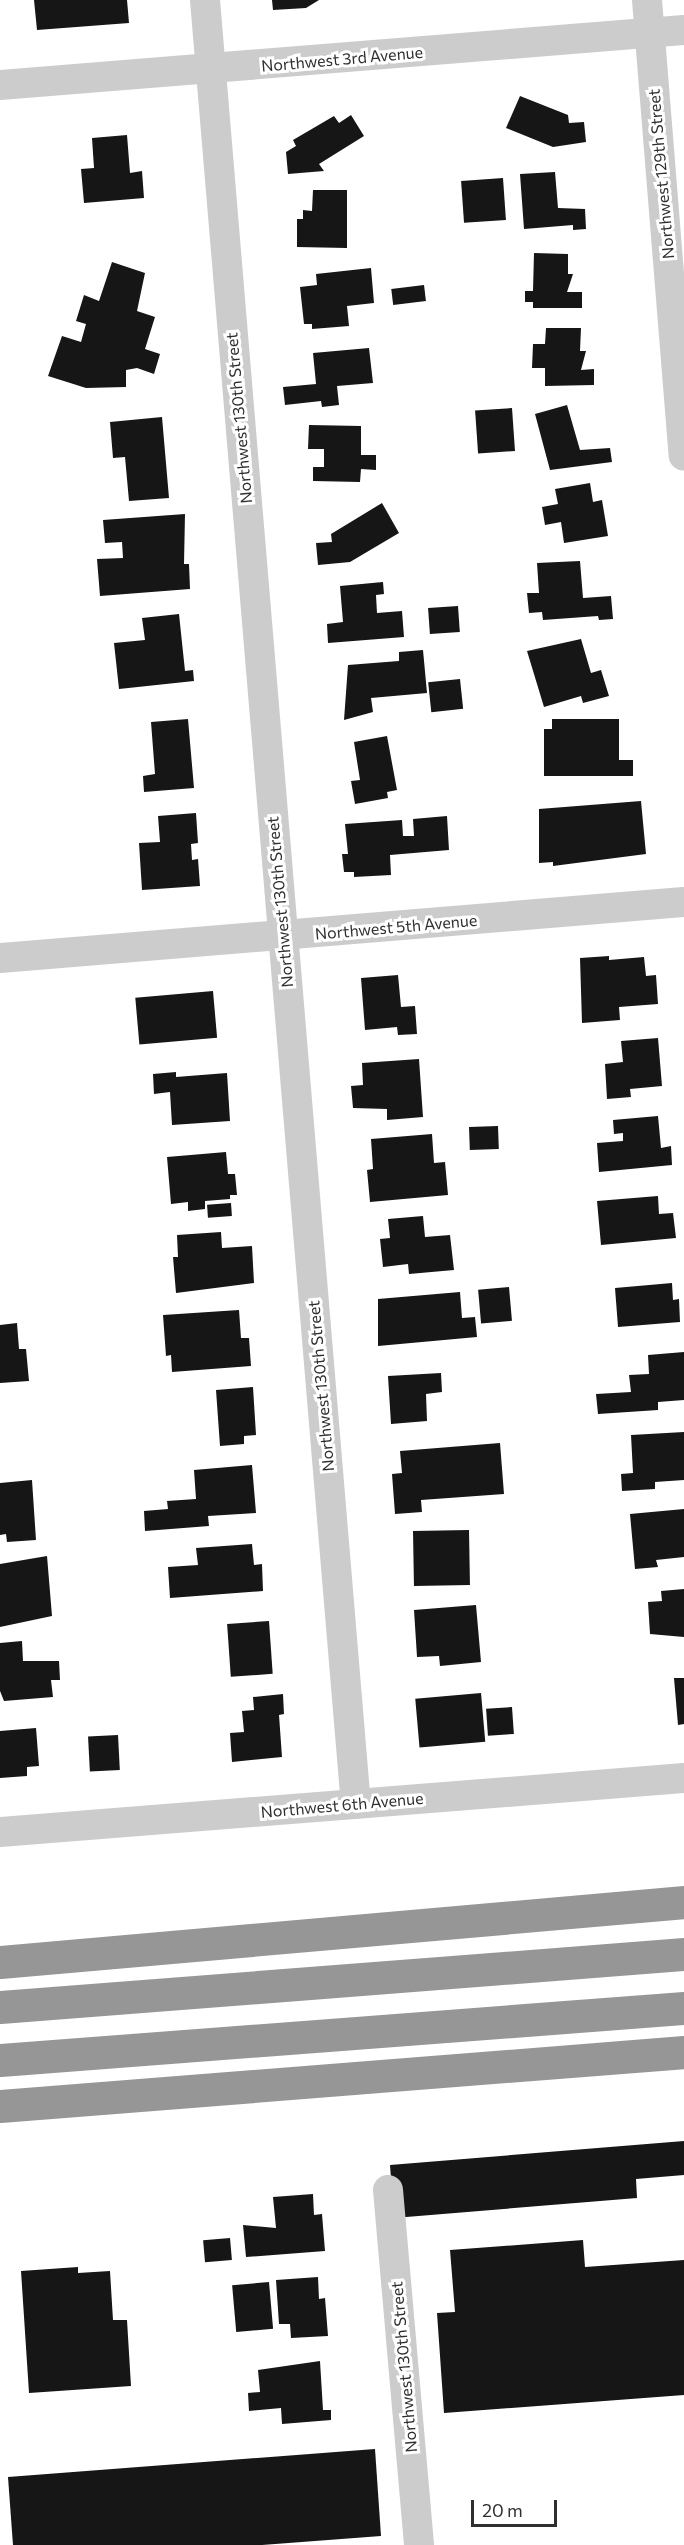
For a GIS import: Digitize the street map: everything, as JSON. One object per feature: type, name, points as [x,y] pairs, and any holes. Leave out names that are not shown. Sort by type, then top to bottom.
[{"type":"highway","points":[[0,1962],[684,1902]]},
{"type":"highway","points":[[0,2007],[684,1954]]},
{"type":"highway","points":[[0,2060],[684,2008]]},
{"type":"highway","points":[[0,2106],[684,2052]]},
{"type":"street","name":"Northwest 130th Street","points":[[205,0],[356,1804]]},
{"type":"street","name":"Northwest 129th Street","points":[[647,0],[684,456]]},
{"type":"street","name":"Northwest 3rd Avenue","points":[[0,85],[684,30]]},
{"type":"street","name":"Northwest 5th Avenue","points":[[0,958],[283,937],[684,902]]},
{"type":"street","name":"Northwest 6th Avenue","points":[[0,1832],[684,1778]]},
{"type":"street","name":"Northwest 130th Street","points":[[388,2190],[419,2545]]},
{"type":"building","points":[[34,0],[127,0],[129,23],[37,30]]},
{"type":"building","points":[[272,0],[319,0],[306,8],[273,10]]},
{"type":"building","points":[[520,96],[568,115],[569,123],[584,122],[586,142],[553,147],[506,128]]},
{"type":"building","points":[[351,115],[364,136],[319,164],[324,171],[288,174],[286,152],[296,146],[293,140],[334,116],[339,123]]},
{"type":"building","points":[[127,135],[130,173],[142,171],[144,198],[84,203],[81,169],[94,168],[92,138]]},
{"type":"building","points":[[555,172],[558,208],[585,209],[586,229],[573,230],[573,225],[524,229],[520,174]]},
{"type":"building","points":[[503,178],[506,220],[464,223],[461,181]]},
{"type":"building","points":[[313,190],[347,190],[347,248],[297,247],[297,219],[303,219],[303,210],[312,211]]},
{"type":"building","points":[[534,253],[568,254],[568,274],[573,274],[567,292],[582,292],[582,308],[533,308],[533,302],[525,302],[525,291],[533,291]]},
{"type":"building","points":[[112,262],[145,273],[137,311],[155,317],[145,349],[160,354],[154,374],[137,368],[126,370],[126,387],[86,388],[48,376],[62,336],[81,342],[86,324],[76,321],[84,295],[99,301]]},
{"type":"building","points":[[371,268],[374,303],[347,306],[349,326],[312,329],[312,324],[304,324],[300,287],[317,285],[316,274]]},
{"type":"building","points":[[424,285],[426,301],[393,305],[391,289]]},
{"type":"building","points":[[546,328],[581,328],[580,351],[586,351],[581,370],[594,369],[594,385],[545,386],[545,368],[532,368],[533,344],[545,344]]},
{"type":"building","points":[[369,348],[373,383],[337,386],[339,405],[322,407],[321,401],[285,405],[283,387],[316,384],[313,353]]},
{"type":"building","points":[[567,405],[580,450],[610,448],[612,462],[550,470],[535,414]]},
{"type":"building","points":[[512,408],[515,451],[478,453],[475,411]]},
{"type":"building","points":[[162,417],[169,498],[129,501],[125,457],[113,458],[110,422]]},
{"type":"building","points":[[309,425],[361,426],[361,455],[376,455],[376,470],[361,469],[360,482],[313,481],[313,467],[324,467],[324,449],[308,449]]},
{"type":"building","points":[[590,483],[593,502],[602,500],[608,536],[564,543],[561,522],[545,525],[542,507],[558,504],[555,489]]},
{"type":"building","points":[[382,503],[399,533],[350,562],[318,565],[316,543],[332,542],[331,534]]},
{"type":"building","points":[[185,514],[184,564],[189,564],[190,589],[100,596],[97,559],[123,558],[122,542],[105,543],[103,520]]},
{"type":"building","points":[[580,561],[583,598],[611,596],[613,619],[599,620],[598,616],[543,620],[542,612],[529,613],[527,593],[539,593],[537,563]]},
{"type":"building","points":[[383,582],[384,594],[376,595],[377,613],[402,611],[404,637],[328,643],[327,624],[343,622],[340,586]]},
{"type":"building","points":[[458,606],[460,632],[430,634],[428,608]]},
{"type":"building","points":[[179,614],[185,671],[193,670],[194,681],[119,689],[114,643],[145,640],[142,618]]},
{"type":"building","points":[[581,639],[591,673],[601,670],[609,696],[583,703],[581,696],[544,707],[527,651]]},
{"type":"building","points":[[423,650],[427,693],[371,698],[373,712],[344,720],[348,665],[399,661],[399,652]]},
{"type":"building","points":[[460,679],[463,709],[431,712],[428,682]]},
{"type":"building","points":[[188,719],[194,788],[144,792],[143,776],[155,774],[151,722]]},
{"type":"building","points":[[552,719],[619,719],[619,760],[633,760],[633,776],[544,776],[544,729],[552,729]]},
{"type":"building","points":[[387,736],[397,790],[387,792],[388,798],[355,804],[351,781],[360,780],[354,742]]},
{"type":"building","points":[[641,801],[646,854],[553,866],[553,862],[539,863],[539,809]]},
{"type":"building","points":[[196,813],[198,843],[191,844],[192,860],[198,859],[200,886],[142,890],[139,843],[160,842],[158,816]]},
{"type":"building","points":[[447,816],[449,850],[390,855],[391,875],[354,877],[354,872],[344,872],[342,854],[348,854],[345,824],[402,820],[403,836],[414,836],[413,819]]},
{"type":"building","points":[[609,956],[609,960],[644,957],[646,976],[656,975],[658,1004],[619,1007],[620,1020],[582,1023],[580,958]]},
{"type":"building","points":[[398,975],[401,1007],[415,1006],[417,1034],[398,1035],[397,1027],[365,1030],[361,978]]},
{"type":"building","points":[[213,991],[217,1038],[139,1045],[135,998]]},
{"type":"building","points":[[658,1038],[662,1086],[630,1089],[631,1097],[607,1099],[605,1064],[623,1062],[621,1041]]},
{"type":"building","points":[[419,1059],[423,1117],[387,1120],[387,1109],[353,1108],[351,1086],[363,1085],[362,1063]]},
{"type":"building","points":[[176,1072],[176,1077],[227,1073],[230,1121],[172,1125],[170,1092],[154,1094],[153,1074]]},
{"type":"building","points":[[658,1116],[661,1148],[671,1146],[672,1165],[599,1172],[597,1143],[623,1141],[623,1133],[614,1134],[613,1120]]},
{"type":"building","points":[[498,1126],[499,1149],[470,1150],[469,1127]]},
{"type":"building","points":[[432,1134],[434,1163],[445,1162],[448,1195],[370,1202],[367,1170],[373,1169],[371,1139]]},
{"type":"building","points":[[226,1152],[228,1174],[235,1174],[237,1195],[230,1195],[230,1199],[205,1201],[205,1209],[188,1211],[188,1202],[171,1204],[167,1157]]},
{"type":"building","points":[[658,1196],[659,1214],[673,1213],[676,1238],[601,1245],[597,1201]]},
{"type":"building","points":[[231,1203],[232,1216],[208,1218],[207,1205]]},
{"type":"building","points":[[423,1216],[425,1237],[450,1235],[454,1270],[409,1274],[408,1264],[383,1267],[380,1239],[390,1238],[388,1219]]},
{"type":"building","points":[[221,1232],[222,1248],[252,1246],[254,1283],[176,1293],[173,1257],[178,1257],[177,1235]]},
{"type":"building","points":[[672,1283],[673,1300],[679,1299],[680,1322],[618,1327],[615,1288]]},
{"type":"building","points":[[509,1287],[512,1321],[481,1324],[478,1290]]},
{"type":"building","points":[[460,1292],[462,1318],[475,1317],[477,1337],[378,1346],[378,1299]]},
{"type":"building","points":[[239,1310],[241,1338],[249,1338],[251,1366],[172,1372],[171,1355],[166,1356],[163,1315]]},
{"type":"building","points":[[17,1323],[19,1349],[26,1349],[29,1381],[0,1383],[0,1325]]},
{"type":"building","points":[[684,1352],[684,1400],[658,1402],[658,1410],[598,1414],[596,1394],[631,1392],[629,1375],[649,1374],[648,1355]]},
{"type":"building","points":[[441,1373],[442,1392],[426,1394],[427,1421],[391,1424],[388,1376]]},
{"type":"building","points":[[253,1387],[256,1435],[244,1436],[244,1444],[220,1446],[216,1390]]},
{"type":"building","points":[[684,1432],[684,1480],[655,1482],[655,1489],[622,1491],[621,1474],[633,1473],[631,1435]]},
{"type":"building","points":[[500,1443],[504,1494],[421,1500],[422,1512],[395,1514],[392,1474],[402,1473],[400,1451]]},
{"type":"building","points":[[252,1465],[256,1513],[208,1516],[209,1526],[145,1531],[144,1511],[168,1509],[167,1501],[196,1499],[194,1470]]},
{"type":"building","points":[[32,1480],[36,1540],[7,1542],[6,1534],[0,1535],[0,1483]]},
{"type":"building","points":[[684,1509],[684,1557],[656,1560],[658,1567],[635,1569],[630,1514]]},
{"type":"building","points":[[469,1530],[470,1585],[414,1586],[413,1531]]},
{"type":"building","points":[[252,1544],[254,1565],[262,1564],[263,1591],[170,1598],[168,1567],[198,1565],[196,1548]]},
{"type":"building","points":[[47,1556],[52,1616],[0,1627],[0,1564]]},
{"type":"building","points":[[684,1589],[684,1637],[650,1634],[648,1602],[662,1601],[661,1591]]},
{"type":"building","points":[[476,1605],[481,1662],[440,1666],[439,1656],[417,1657],[414,1610]]},
{"type":"building","points":[[269,1621],[273,1674],[231,1677],[227,1624]]},
{"type":"building","points":[[22,1641],[23,1661],[59,1661],[60,1680],[51,1680],[53,1697],[4,1701],[0,1691],[0,1643]]},
{"type":"building","points":[[674,1678],[684,1678],[684,1724],[678,1725]]},
{"type":"building","points":[[481,1693],[485,1742],[420,1748],[415,1699]]},
{"type":"building","points":[[283,1694],[284,1714],[279,1715],[282,1757],[232,1762],[230,1733],[244,1732],[242,1711],[254,1710],[253,1697]]},
{"type":"building","points":[[512,1707],[514,1734],[488,1736],[486,1709]]},
{"type":"building","points":[[36,1728],[39,1766],[27,1767],[27,1776],[0,1778],[0,1731]]},
{"type":"building","points":[[118,1735],[120,1770],[90,1772],[88,1737]]},
{"type":"building","points":[[684,2141],[684,2175],[636,2179],[637,2198],[394,2218],[390,2165]]},
{"type":"building","points":[[313,2194],[314,2215],[322,2214],[325,2251],[246,2257],[243,2225],[276,2228],[273,2197]]},
{"type":"building","points":[[230,2238],[232,2260],[205,2262],[203,2240]]},
{"type":"building","points":[[583,2240],[585,2267],[684,2260],[684,2395],[444,2413],[437,2313],[455,2312],[450,2250]]},
{"type":"building","points":[[78,2267],[78,2273],[110,2271],[113,2320],[127,2320],[131,2386],[29,2393],[21,2271]]},
{"type":"building","points":[[318,2277],[319,2299],[325,2298],[328,2336],[291,2338],[290,2324],[279,2324],[276,2280]]},
{"type":"building","points":[[269,2282],[273,2329],[236,2332],[232,2285]]},
{"type":"building","points":[[320,2361],[323,2410],[331,2410],[331,2420],[282,2424],[281,2408],[249,2411],[248,2393],[260,2392],[258,2370]]},
{"type":"building","points":[[375,2449],[381,2536],[262,2545],[13,2545],[8,2477]]}]
